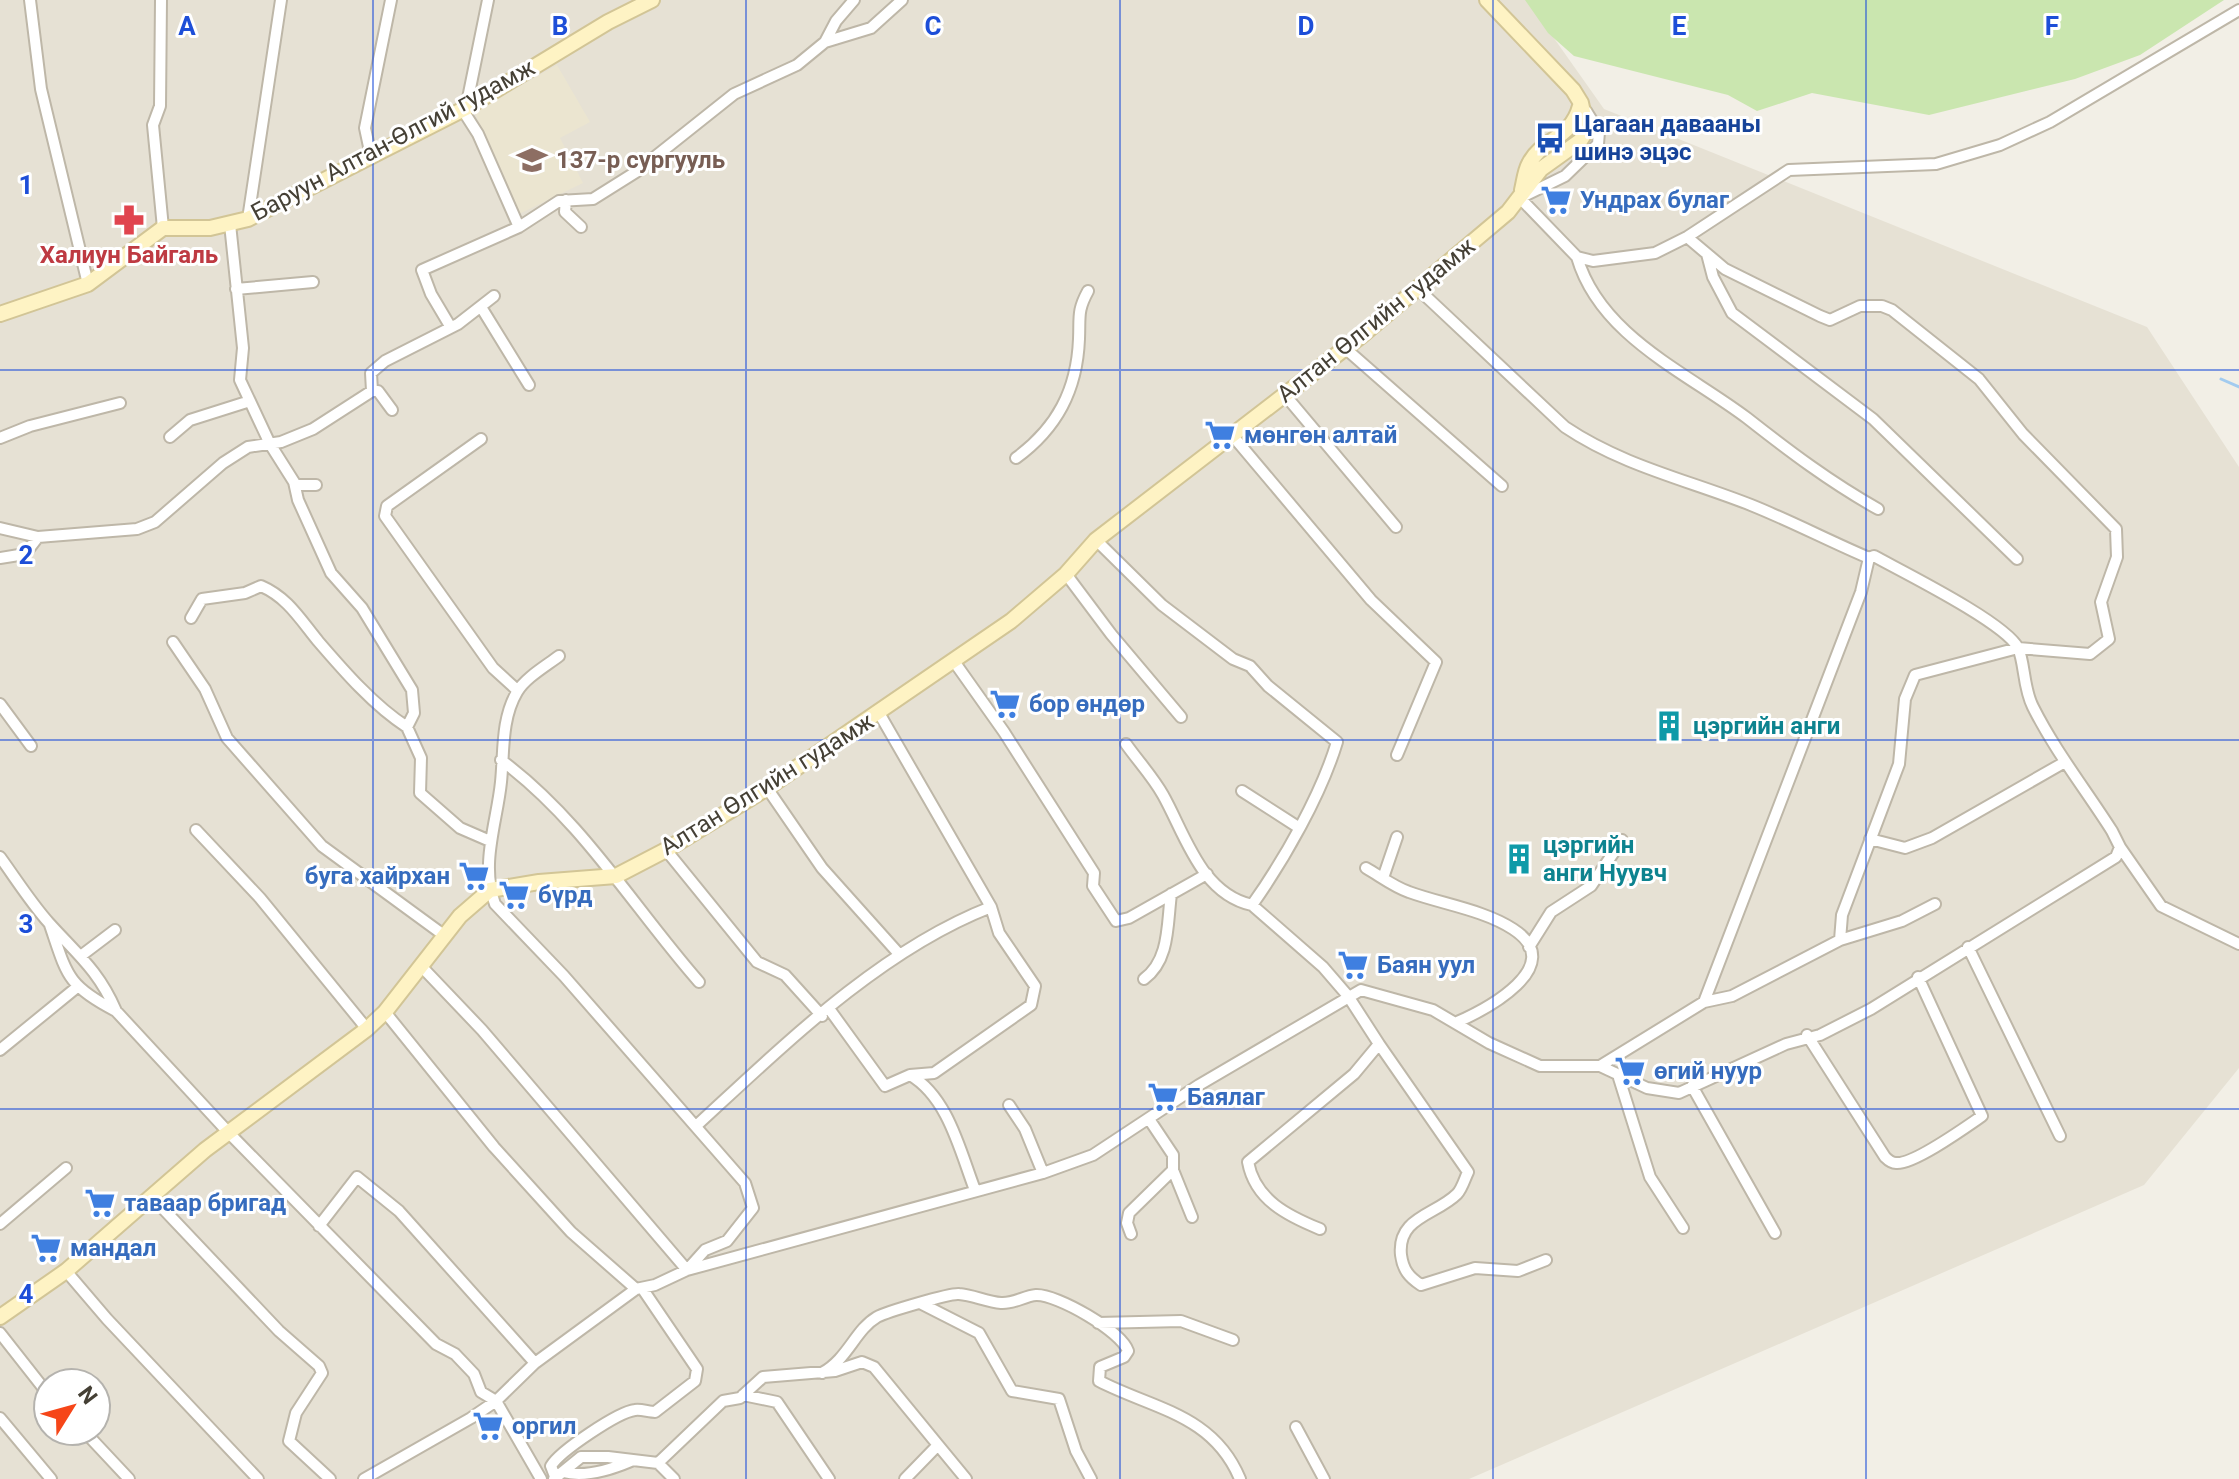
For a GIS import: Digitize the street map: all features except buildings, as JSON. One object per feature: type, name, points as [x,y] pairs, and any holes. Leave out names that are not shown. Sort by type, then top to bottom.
[{"type":"main road","name":"Баруун Алтан-Өлгий гудамж","points":[[163,228],[230,224],[248,219],[464,108],[608,22],[652,0]]},
{"type":"main road","points":[[1487,0],[1573,90],[1581,103],[1576,122],[1530,162],[1520,198]]},
{"type":"main road","name":"Алтан Өлгийн гудамж","points":[[490,890],[539,882],[616,876],[666,850],[767,788],[879,713],[1011,621],[1066,574],[1096,540],[1346,349],[1520,198]]},
{"type":"main road","points":[[0,314],[88,284],[163,228]]},
{"type":"main road","points":[[0,1317],[66,1271],[228,1132],[367,1029],[385,1012],[460,916],[490,890]]},
{"type":"street","points":[[30,0],[41,89],[88,284]]},
{"type":"street","points":[[161,0],[160,106],[153,125],[163,228]]},
{"type":"street","points":[[248,219],[281,0]]},
{"type":"street","points":[[371,156],[365,128],[391,0]]},
{"type":"street","points":[[488,0],[464,108],[519,227]]},
{"type":"street","points":[[825,42],[836,21],[854,0]]},
{"type":"street","points":[[450,326],[422,270],[519,227],[559,201],[593,199],[734,94],[797,65],[825,42],[871,28],[902,0]]},
{"type":"street","points":[[1577,257],[1593,261],[1655,253],[1687,237],[1789,170],[1936,164],[2000,145],[2050,122],[2239,10]]},
{"type":"street","points":[[1581,103],[1599,132],[1598,144],[1565,176],[1520,198],[1577,257],[1589,287],[1655,356],[1748,419],[1786,451],[1878,509]]},
{"type":"street","points":[[566,200],[565,212],[581,227]]},
{"type":"street","points":[[230,224],[243,348],[240,380],[270,444],[295,485],[298,500],[331,573],[362,608],[412,690],[414,713],[407,727]]},
{"type":"street","points":[[1687,237],[1725,269],[1830,320],[1860,306],[1882,306],[1892,310],[1979,379],[2023,434],[2116,529],[2117,557],[2101,602],[2109,639],[2090,654],[2018,648],[1981,655],[1915,675],[1905,699],[1899,764],[1842,915],[1840,940]]},
{"type":"street","points":[[1707,254],[1713,277],[1732,313],[1873,419],[2017,559]]},
{"type":"street","points":[[236,289],[313,282]]},
{"type":"street","points":[[1417,288],[1565,427],[1592,445],[1666,477],[1748,503],[1869,558],[1874,556],[1983,615],[2018,648],[2023,681],[2032,706],[2065,762],[2161,906],[2215,929],[2239,944]]},
{"type":"street","points":[[1016,458],[1042,439],[1075,377],[1078,308],[1088,291]]},
{"type":"street","points":[[372,391],[371,373],[385,361],[450,326],[494,296]]},
{"type":"street","points":[[481,307],[529,385]]},
{"type":"street","points":[[1346,349],[1502,486]]},
{"type":"street","points":[[0,528],[38,537],[137,529],[155,522],[248,447],[270,444],[313,429],[372,391],[378,391],[392,410]]},
{"type":"street","points":[[1285,395],[1396,527]]},
{"type":"street","points":[[170,437],[190,420],[250,401]]},
{"type":"street","points":[[0,438],[30,426],[120,403]]},
{"type":"street","points":[[1232,435],[1371,600],[1436,662],[1397,755]]},
{"type":"street","points":[[481,439],[387,506],[385,516],[493,668],[517,690]]},
{"type":"street","points":[[207,495],[210,476]]},
{"type":"street","points":[[295,485],[316,485]]},
{"type":"street","points":[[0,558],[25,554],[38,537]]},
{"type":"street","points":[[1096,540],[1162,605],[1233,659],[1250,666],[1268,686],[1337,742],[1330,764],[1298,827],[1252,905]]},
{"type":"street","points":[[1704,1002],[1861,592],[1869,558]]},
{"type":"street","points":[[1066,574],[1111,634],[1181,717]]},
{"type":"street","points":[[191,618],[202,599],[245,593],[261,586],[279,594],[325,648],[393,718],[407,727],[421,758],[420,793],[460,828],[490,841]]},
{"type":"street","points":[[173,642],[205,689],[227,738],[305,829],[445,936]]},
{"type":"street","points":[[559,656],[517,690],[505,729],[490,841],[490,890],[495,904],[745,1183],[753,1208],[727,1241],[705,1250],[687,1270]]},
{"type":"street","points":[[953,660],[1004,732],[1094,873],[1093,886],[1116,921],[1129,918],[1207,874]]},
{"type":"street","points":[[0,704],[31,746]]},
{"type":"street","points":[[666,850],[757,962],[785,975],[826,1013],[885,1086],[910,1075],[934,1073],[1031,1005],[1035,986],[999,933],[991,907],[879,713]]},
{"type":"street","points":[[1126,744],[1163,796],[1183,840],[1207,874],[1244,903],[1252,905],[1323,967],[1348,996],[1468,1172],[1457,1194],[1412,1222],[1404,1234],[1401,1257],[1409,1276],[1421,1285],[1475,1268],[1518,1271],[1546,1260]]},
{"type":"street","points":[[501,760],[561,815],[616,876],[649,925],[699,982]]},
{"type":"street","points":[[1870,839],[1905,848],[1932,838],[2065,762]]},
{"type":"street","points":[[767,788],[822,868],[899,954]]},
{"type":"street","points":[[1242,791],[1298,827]]},
{"type":"street","points":[[196,830],[260,898],[367,1029]]},
{"type":"street","points":[[1383,878],[1397,837]]},
{"type":"street","points":[[1455,1023],[1499,1001],[1514,989],[1528,973],[1529,947],[1551,912],[1591,886],[1622,840]]},
{"type":"street","points":[[1600,1066],[1619,1078],[1647,1088],[1679,1093],[1807,1035],[1820,1035],[1871,1009],[1918,977],[2116,857],[2120,847]]},
{"type":"street","points":[[0,857],[49,923],[82,955],[105,986],[116,1011]]},
{"type":"street","points":[[1366,868],[1406,891],[1512,928],[1529,947]]},
{"type":"street","points":[[1144,979],[1157,969],[1165,947],[1171,894]]},
{"type":"street","points":[[364,1479],[454,1430],[496,1401],[535,1363],[639,1288],[687,1270],[1043,1173],[1093,1155],[1361,990],[1433,1010],[1540,1066],[1600,1066],[1704,1002],[1732,996],[1840,940],[1902,921],[1935,904]]},
{"type":"street","points":[[696,1126],[899,954],[991,907]]},
{"type":"street","points":[[49,923],[67,974],[76,988],[116,1011],[319,1226],[436,1344],[455,1354],[474,1374],[481,1392],[496,1401],[541,1479]]},
{"type":"street","points":[[82,955],[115,930]]},
{"type":"street","points":[[1968,947],[2060,1136]]},
{"type":"street","points":[[421,966],[482,1030],[687,1270]]},
{"type":"street","points":[[1807,1035],[1885,1157],[1893,1163],[1901,1163],[1935,1146],[1982,1116],[1918,977]]},
{"type":"street","points":[[0,1050],[76,988]]},
{"type":"street","points":[[385,1012],[484,1135],[561,1221],[639,1288],[697,1369],[695,1381],[655,1412],[634,1409],[583,1437],[557,1456],[551,1466],[557,1477]]},
{"type":"street","points":[[1320,1229],[1285,1215],[1271,1203],[1254,1180],[1248,1162],[1354,1074],[1379,1044]]},
{"type":"street","points":[[910,1075],[928,1085],[975,1190]]},
{"type":"street","points":[[1619,1078],[1650,1177],[1683,1228]]},
{"type":"street","points":[[1692,1086],[1775,1233]]},
{"type":"street","points":[[1009,1105],[1025,1129],[1043,1173]]},
{"type":"street","points":[[1149,1119],[1169,1148],[1173,1170],[1192,1217]]},
{"type":"street","points":[[0,1224],[66,1168]]},
{"type":"street","points":[[1131,1234],[1127,1223],[1129,1213],[1173,1170]]},
{"type":"street","points":[[319,1226],[357,1177],[399,1211],[535,1363]]},
{"type":"street","points":[[152,1197],[269,1321],[319,1366],[322,1373],[296,1413],[289,1441],[330,1479]]},
{"type":"street","points":[[66,1271],[107,1319],[258,1479]]},
{"type":"street","points":[[822,1373],[841,1359],[878,1316],[957,1293],[1011,1303],[1038,1295],[1062,1302],[1125,1343],[1128,1351],[1124,1357],[1100,1367],[1099,1381],[1176,1411],[1194,1423],[1234,1463],[1240,1479]]},
{"type":"street","points":[[922,1304],[979,1333],[1012,1391],[1059,1399],[1076,1451],[1091,1479]]},
{"type":"street","points":[[1098,1323],[1181,1321],[1233,1340]]},
{"type":"street","points":[[0,1333],[32,1374]]},
{"type":"street","points":[[658,1463],[723,1401],[743,1395],[763,1377],[822,1373],[868,1362],[966,1479]]},
{"type":"street","points":[[743,1395],[777,1402],[829,1479]]},
{"type":"street","points":[[0,1418],[51,1479]]},
{"type":"street","points":[[1296,1427],[1324,1479]]},
{"type":"street","points":[[905,1479],[938,1445]]},
{"type":"street","points":[[99,1447],[129,1479]]},
{"type":"street","points":[[557,1477],[581,1457],[658,1463],[674,1479]]},
{"type":"street","points":[[557,1477],[577,1477],[614,1469],[632,1460]]},
{"type":"shaded area","points":[[0,0],[1527,0],[1604,109],[2147,327],[2239,467],[2239,1068],[2144,1185],[1469,1479],[0,1479]]},
{"type":"shaded area","name":"137-р сургууль","points":[[557,65],[590,122],[560,138],[583,183],[519,214],[511,209],[475,112]]},
{"type":"green space","points":[[1525,0],[2224,0],[2140,55],[2075,79],[1929,115],[1812,93],[1757,111],[1728,95],[1574,56],[1548,33]]},
{"type":"waterway","points":[[2221,379],[2239,387]]},
{"type":"place","name":"Цагаан давааны шинэ эцэс","points":[[1550,138]]},
{"type":"place","name":"137-р сургууль","points":[[532,160]]},
{"type":"place","name":"Ундрах булаг","points":[[1556,200]]},
{"type":"place","name":"Халиун Байгаль","points":[[129,220]]},
{"type":"place","name":"мөнгөн алтай","points":[[1220,435]]},
{"type":"place","name":"бор өндөр","points":[[1005,704]]},
{"type":"place","name":"цэргийн анги","points":[[1669,726]]},
{"type":"place","name":"цэргийн анги Нуувч","points":[[1519,859]]},
{"type":"place","name":"буга хайрхан","points":[[474,876]]},
{"type":"place","name":"бүрд","points":[[514,895]]},
{"type":"place","name":"Баян уул","points":[[1353,965]]},
{"type":"place","name":"өгий нуур","points":[[1630,1071]]},
{"type":"place","name":"Баялаг","points":[[1163,1097]]},
{"type":"place","name":"таваар бригад","points":[[100,1203]]},
{"type":"place","name":"мандал","points":[[46,1248]]},
{"type":"place","name":"оргил","points":[[488,1426]]}]
